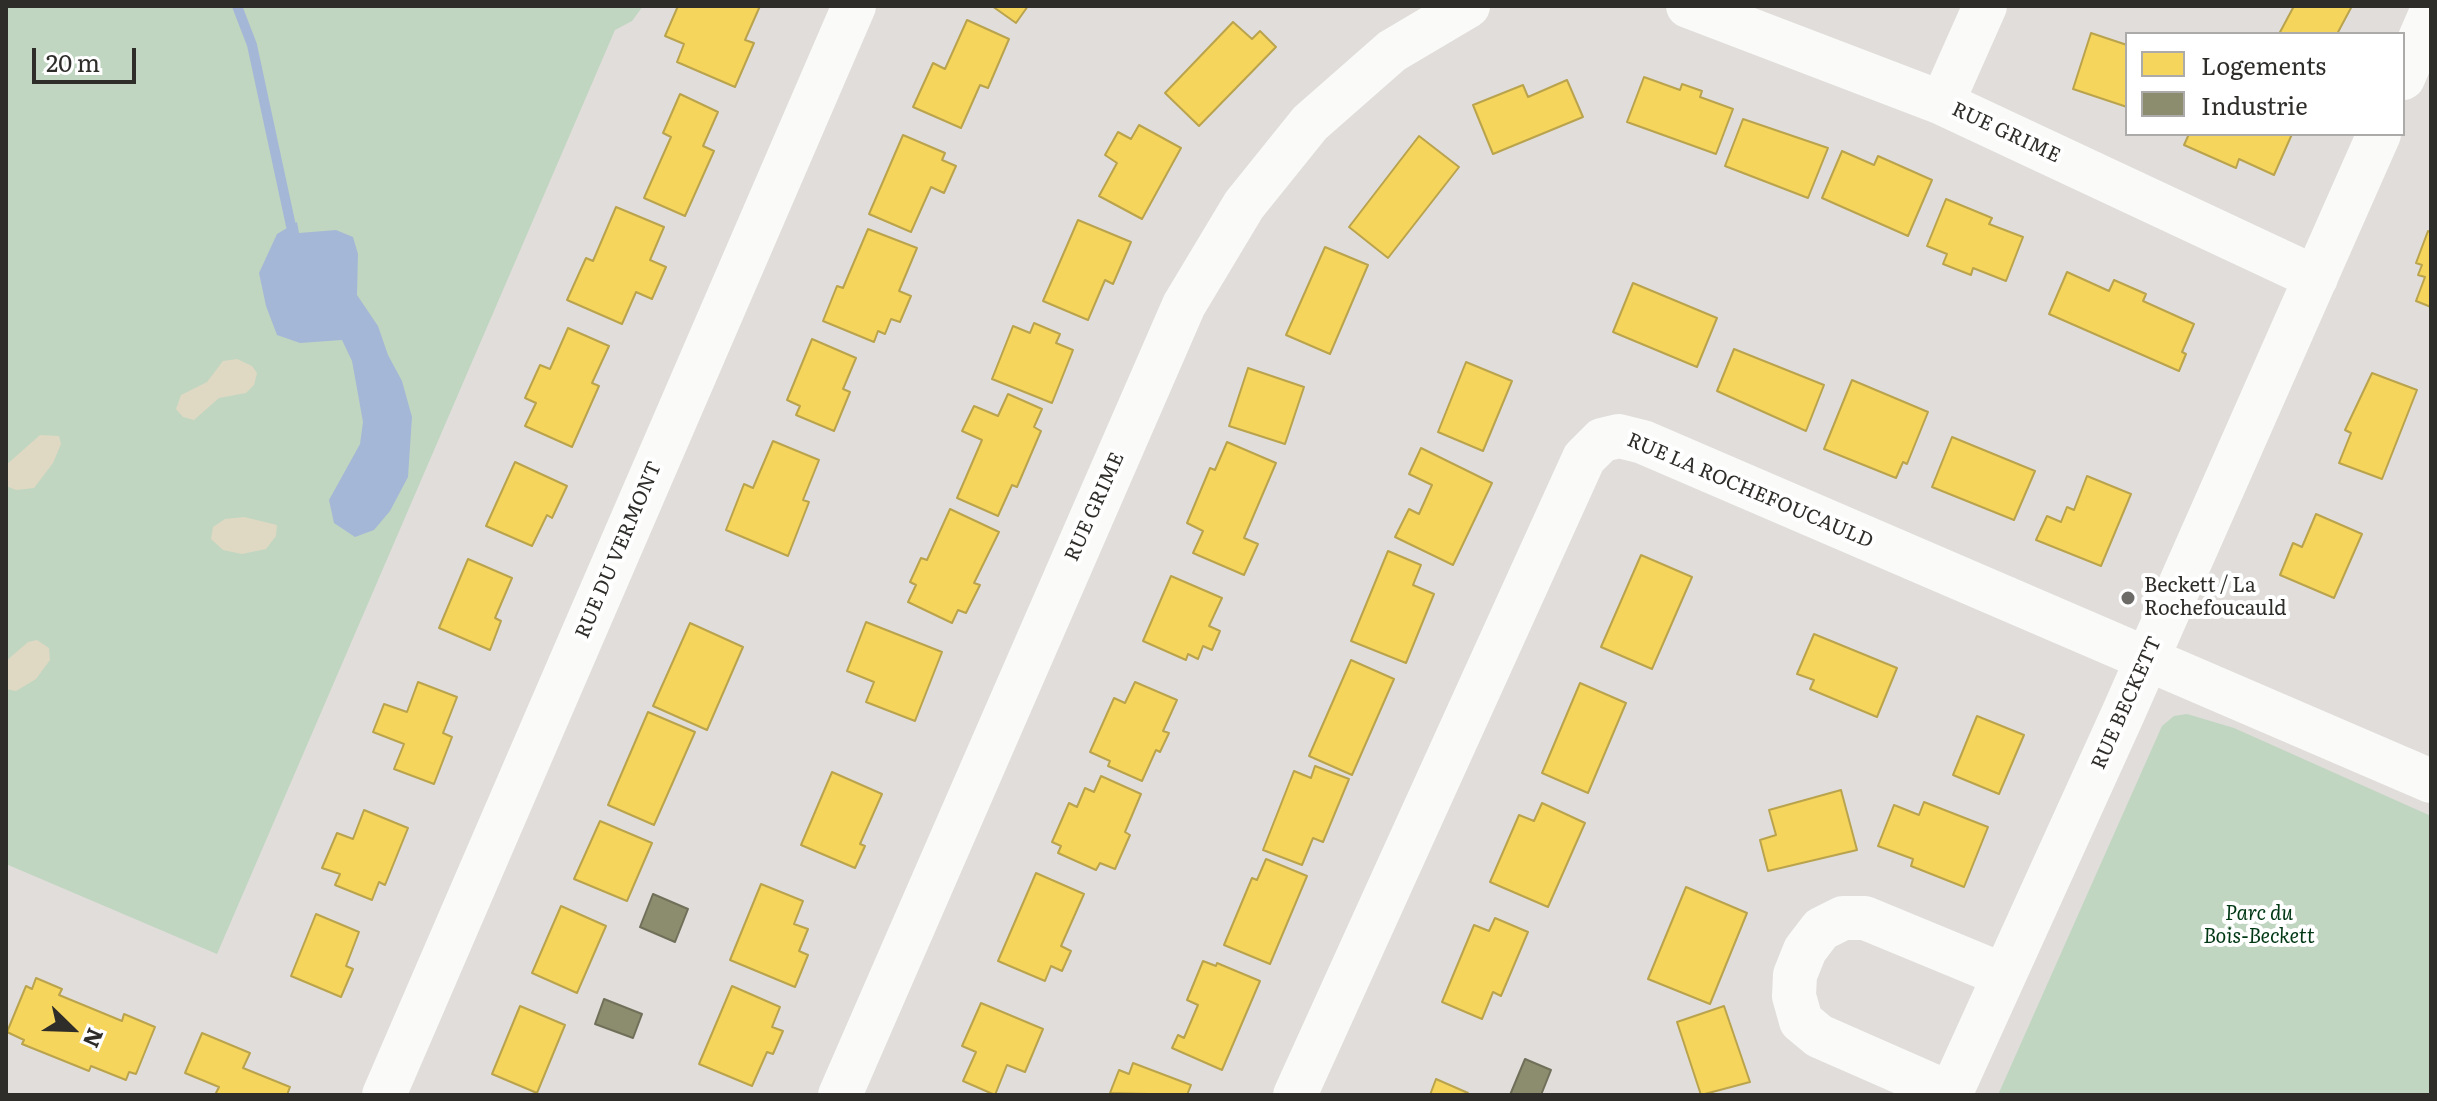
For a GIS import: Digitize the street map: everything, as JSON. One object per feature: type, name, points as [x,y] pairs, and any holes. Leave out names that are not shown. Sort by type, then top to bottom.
[{"type":"street","name":"RUE DU VERMONT","points":[[384,1095],[854,6]]},
{"type":"street","name":"RUE GRIME","points":[[840,1095],[1184,305],[1244,205],[1310,123],[1392,51],[1468,6]]},
{"type":"street","name":"RUE GRIME","points":[[1688,6],[1942,103],[2316,278]]},
{"type":"street","points":[[1942,103],[1985,6]]},
{"type":"street","points":[[2405,73],[2431,13]]},
{"type":"street","name":"RUE BECKETT","points":[[1950,1094],[2378,136]]},
{"type":"street","name":"RUE LA ROCHEFOUCAULD","points":[[1295,1095],[1584,458],[1602,440],[1619,436],[1643,442],[2431,781]]},
{"type":"street","points":[[1950,1094],[1819,1036],[1801,1021],[1794,996],[1795,975],[1805,950],[1821,929],[1843,918],[1865,918],[2003,975]]},
{"type":"green space","points":[[6,6],[643,6],[632,21],[615,30],[217,954],[6,864]]},
{"type":"green space","name":"Parc du Bois-Beckett","points":[[2187,714],[2234,728],[2431,816],[2431,1095],[1998,1095],[2162,726],[2174,716]]},
{"type":"sand","points":[[237,359],[252,366],[257,373],[254,385],[246,393],[219,398],[194,420],[183,417],[176,409],[181,395],[207,382],[223,361]]},
{"type":"sand","points":[[40,435],[59,436],[61,444],[53,463],[34,488],[16,490],[6,486],[6,465]]},
{"type":"sand","points":[[244,517],[277,525],[276,536],[266,549],[242,554],[223,550],[211,539],[213,527],[225,519]]},
{"type":"sand","points":[[37,640],[49,648],[50,660],[36,679],[16,691],[6,689],[6,661],[28,642]]},
{"type":"water","points":[[297,222],[299,233],[336,230],[353,237],[358,254],[357,295],[378,326],[388,355],[402,381],[412,417],[408,477],[390,511],[374,530],[355,537],[334,523],[329,500],[360,444],[363,422],[352,361],[342,340],[300,343],[277,335],[266,306],[259,273],[277,234]]},
{"type":"building: Logements","points":[[678,6],[760,6],[745,40],[754,43],[735,87],[677,62],[684,44],[665,36]]},
{"type":"building: Logements","points":[[992,6],[1028,6],[1016,23]]},
{"type":"building: Logements","points":[[2294,6],[2352,6],[2338,32],[2280,32]]},
{"type":"building: Logements","points":[[967,20],[1009,39],[988,88],[980,85],[961,128],[913,107],[933,63],[945,69]]},
{"type":"building: Logements","points":[[1233,22],[1252,39],[1260,31],[1276,47],[1199,126],[1165,93]]},
{"type":"building: Logements","points":[[2091,33],[2125,44],[2125,106],[2073,89]]},
{"type":"building: Logements","points":[[1644,77],[1680,90],[1682,84],[1702,91],[1700,97],[1733,109],[1716,154],[1627,122]]},
{"type":"building: Logements","points":[[1567,80],[1583,117],[1493,154],[1473,105],[1523,85],[1528,97]]},
{"type":"building: Logements","points":[[680,94],[718,112],[703,146],[714,151],[685,216],[644,198],[671,137],[663,133]]},
{"type":"building: Logements","points":[[1743,119],[1828,148],[1808,198],[1725,166]]},
{"type":"building: Logements","points":[[1139,125],[1181,148],[1142,219],[1099,196],[1117,163],[1105,155],[1118,132],[1131,139]]},
{"type":"building: Logements","points":[[903,135],[945,153],[942,160],[956,166],[944,193],[931,187],[911,232],[869,214]]},
{"type":"building: Logements","points":[[1419,136],[1459,167],[1388,258],[1349,227]]},
{"type":"building: Logements","points":[[2188,136],[2291,136],[2274,175],[2239,159],[2236,168],[2184,145]]},
{"type":"building: Logements","points":[[1842,151],[1874,165],[1878,156],[1932,180],[1908,236],[1822,198]]},
{"type":"building: Logements","points":[[1946,199],[1992,218],[1989,224],[2023,237],[2006,281],[1973,268],[1971,275],[1943,264],[1947,254],[1927,246]]},
{"type":"building: Logements","points":[[616,207],[664,227],[650,260],[666,267],[652,299],[636,292],[622,324],[567,300],[586,258],[593,261]]},
{"type":"building: Logements","points":[[1078,220],[1131,242],[1113,284],[1105,280],[1088,320],[1043,301]]},
{"type":"building: Logements","points":[[868,229],[917,248],[899,291],[911,296],[900,322],[891,319],[885,334],[878,331],[874,342],[823,321],[837,286],[843,288]]},
{"type":"building: Logements","points":[[2428,231],[2431,233],[2431,307],[2416,301],[2425,277],[2418,275],[2422,265],[2416,263]]},
{"type":"building: Logements","points":[[1325,247],[1368,265],[1330,354],[1286,335]]},
{"type":"building: Logements","points":[[2067,272],[2109,291],[2114,280],[2146,294],[2143,301],[2194,324],[2182,352],[2186,354],[2179,371],[2049,314]]},
{"type":"building: Logements","points":[[1633,283],[1717,318],[1697,367],[1613,332]]},
{"type":"building: Logements","points":[[1034,323],[1060,334],[1056,343],[1073,350],[1052,403],[992,379],[1013,326],[1030,333]]},
{"type":"building: Logements","points":[[568,328],[609,346],[592,383],[599,386],[572,447],[525,426],[536,403],[525,398],[540,365],[550,369]]},
{"type":"building: Logements","points":[[812,339],[856,358],[843,389],[850,392],[834,431],[796,415],[800,406],[787,400]]},
{"type":"building: Logements","points":[[1734,349],[1824,385],[1806,431],[1717,391]]},
{"type":"building: Logements","points":[[1466,362],[1512,381],[1483,451],[1438,432]]},
{"type":"building: Logements","points":[[1248,368],[1304,387],[1285,444],[1229,426]]},
{"type":"building: Logements","points":[[2372,373],[2417,390],[2382,479],[2339,463],[2351,433],[2345,430]]},
{"type":"building: Logements","points":[[1852,380],[1928,412],[1907,464],[1903,462],[1896,478],[1824,449]]},
{"type":"building: Logements","points":[[1008,394],[1042,409],[1034,427],[1041,431],[1017,487],[1012,485],[998,516],[957,498],[982,440],[962,431],[974,406],[998,416]]},
{"type":"building: Logements","points":[[1952,437],[2035,471],[2014,520],[1932,487]]},
{"type":"building: Logements","points":[[773,441],[819,460],[803,500],[809,502],[788,556],[726,530],[744,484],[753,488]]},
{"type":"building: Logements","points":[[1227,442],[1276,463],[1244,538],[1258,544],[1244,575],[1193,553],[1203,531],[1187,523],[1210,468],[1215,470]]},
{"type":"building: Logements","points":[[1421,448],[1492,483],[1453,565],[1395,537],[1409,509],[1419,514],[1432,485],[1409,474]]},
{"type":"building: Logements","points":[[515,462],[567,486],[552,518],[547,515],[532,546],[486,526]]},
{"type":"building: Logements","points":[[2087,476],[2131,494],[2101,566],[2036,540],[2047,516],[2061,522],[2067,507],[2074,510]]},
{"type":"building: Logements","points":[[950,509],[999,532],[974,583],[980,585],[966,613],[958,610],[952,623],[908,602],[916,585],[910,582],[921,558],[927,560]]},
{"type":"building: Logements","points":[[2316,514],[2362,534],[2334,598],[2280,575],[2293,543],[2302,547]]},
{"type":"building: Logements","points":[[1388,551],[1421,565],[1413,585],[1434,594],[1406,663],[1351,641]]},
{"type":"building: Logements","points":[[1641,555],[1692,577],[1652,669],[1601,647]]},
{"type":"building: Logements","points":[[468,559],[512,578],[495,618],[501,621],[490,650],[439,628]]},
{"type":"building: Logements","points":[[1171,576],[1222,598],[1209,626],[1220,631],[1212,650],[1203,646],[1198,659],[1188,654],[1186,660],[1143,641]]},
{"type":"building: Logements","points":[[866,622],[942,652],[915,721],[866,702],[874,682],[847,671]]},
{"type":"building: Logements","points":[[690,623],[743,647],[707,730],[653,706]]},
{"type":"building: Logements","points":[[1814,634],[1897,668],[1877,717],[1810,689],[1814,680],[1797,674]]},
{"type":"building: Logements","points":[[1351,660],[1394,679],[1352,775],[1309,756]]},
{"type":"building: Logements","points":[[418,682],[457,697],[443,733],[452,737],[434,784],[394,769],[404,744],[373,732],[384,704],[407,712]]},
{"type":"building: Logements","points":[[1135,682],[1177,700],[1163,731],[1169,733],[1160,752],[1156,750],[1142,781],[1108,766],[1110,761],[1090,752],[1114,698],[1125,703]]},
{"type":"building: Logements","points":[[1580,683],[1626,703],[1588,793],[1542,773]]},
{"type":"building: Logements","points":[[648,712],[695,732],[654,825],[608,805]]},
{"type":"building: Logements","points":[[1977,716],[2024,735],[1999,794],[1953,775]]},
{"type":"building: Logements","points":[[1315,766],[1349,779],[1323,842],[1313,838],[1302,865],[1263,850],[1294,771],[1311,778]]},
{"type":"building: Logements","points":[[832,772],[882,794],[860,844],[865,846],[855,868],[801,845]]},
{"type":"building: Logements","points":[[1101,776],[1141,794],[1125,832],[1130,835],[1115,869],[1100,863],[1096,870],[1058,853],[1061,846],[1052,842],[1069,803],[1077,807],[1085,788],[1094,792]]},
{"type":"building: Logements","points":[[1841,790],[1857,850],[1768,871],[1760,840],[1776,835],[1769,810]]},
{"type":"building: Logements","points":[[1924,802],[1988,827],[1964,887],[1911,866],[1913,859],[1878,846],[1894,805],[1919,815]]},
{"type":"building: Logements","points":[[1542,803],[1585,823],[1548,907],[1490,882],[1519,815],[1534,821]]},
{"type":"building: Logements","points":[[364,810],[408,828],[385,885],[379,882],[372,900],[335,885],[340,874],[322,868],[337,833],[353,839]]},
{"type":"building: Logements","points":[[600,821],[652,843],[627,901],[574,879]]},
{"type":"building: Logements","points":[[1266,859],[1307,876],[1270,964],[1224,945],[1252,878],[1257,880]]},
{"type":"building: Logements","points":[[1036,873],[1084,894],[1061,946],[1071,951],[1062,971],[1051,966],[1045,981],[998,961]]},
{"type":"building: Logements","points":[[761,884],[803,901],[794,924],[808,929],[799,951],[808,955],[795,987],[730,960]]},
{"type":"building: Logements","points":[[1686,887],[1747,913],[1710,1004],[1648,979]]},
{"type":"building: Logements","points":[[561,906],[606,926],[577,993],[532,973]]},
{"type":"building: Logements","points":[[316,914],[359,932],[346,966],[353,969],[341,997],[291,976]]},
{"type":"building: Logements","points":[[1495,918],[1528,932],[1501,996],[1493,992],[1482,1019],[1442,1002],[1474,925],[1489,931]]},
{"type":"building: Logements","points":[[1203,961],[1216,966],[1217,963],[1260,981],[1222,1070],[1172,1048],[1178,1035],[1184,1038],[1198,1005],[1187,1000]]},
{"type":"building: Logements","points":[[36,978],[62,989],[59,995],[122,1021],[124,1014],[155,1027],[136,1074],[129,1072],[126,1080],[91,1066],[89,1071],[22,1044],[24,1040],[7,1032],[26,986],[32,989]]},
{"type":"building: Logements","points":[[732,986],[780,1007],[772,1027],[783,1031],[773,1054],[767,1052],[752,1086],[699,1064]]},
{"type":"building: Logements","points":[[981,1003],[1043,1029],[1025,1072],[1007,1065],[995,1095],[963,1081],[976,1052],[962,1046]]},
{"type":"building: Logements","points":[[520,1006],[565,1025],[537,1093],[492,1074]]},
{"type":"building: Logements","points":[[1724,1006],[1750,1082],[1701,1095],[1677,1022]]},
{"type":"building: Logements","points":[[202,1033],[250,1053],[243,1068],[290,1087],[287,1095],[215,1095],[219,1087],[185,1073]]},
{"type":"building: Logements","points":[[1133,1063],[1191,1085],[1187,1095],[1110,1093],[1119,1070],[1129,1074]]},
{"type":"building: Logements","points":[[1436,1079],[1468,1093],[1430,1095]]},
{"type":"building: Industrie","points":[[653,894],[688,909],[675,942],[640,927]]},
{"type":"building: Industrie","points":[[604,999],[642,1014],[633,1038],[595,1024]]},
{"type":"building: Industrie","points":[[1525,1059],[1551,1070],[1541,1095],[1510,1095]]},
{"type":"waterway","points":[[237,6],[252,45],[291,226]]},
{"type":"place","name":"Beckett / La Rochefoucauld","points":[[2128,598]]}]
